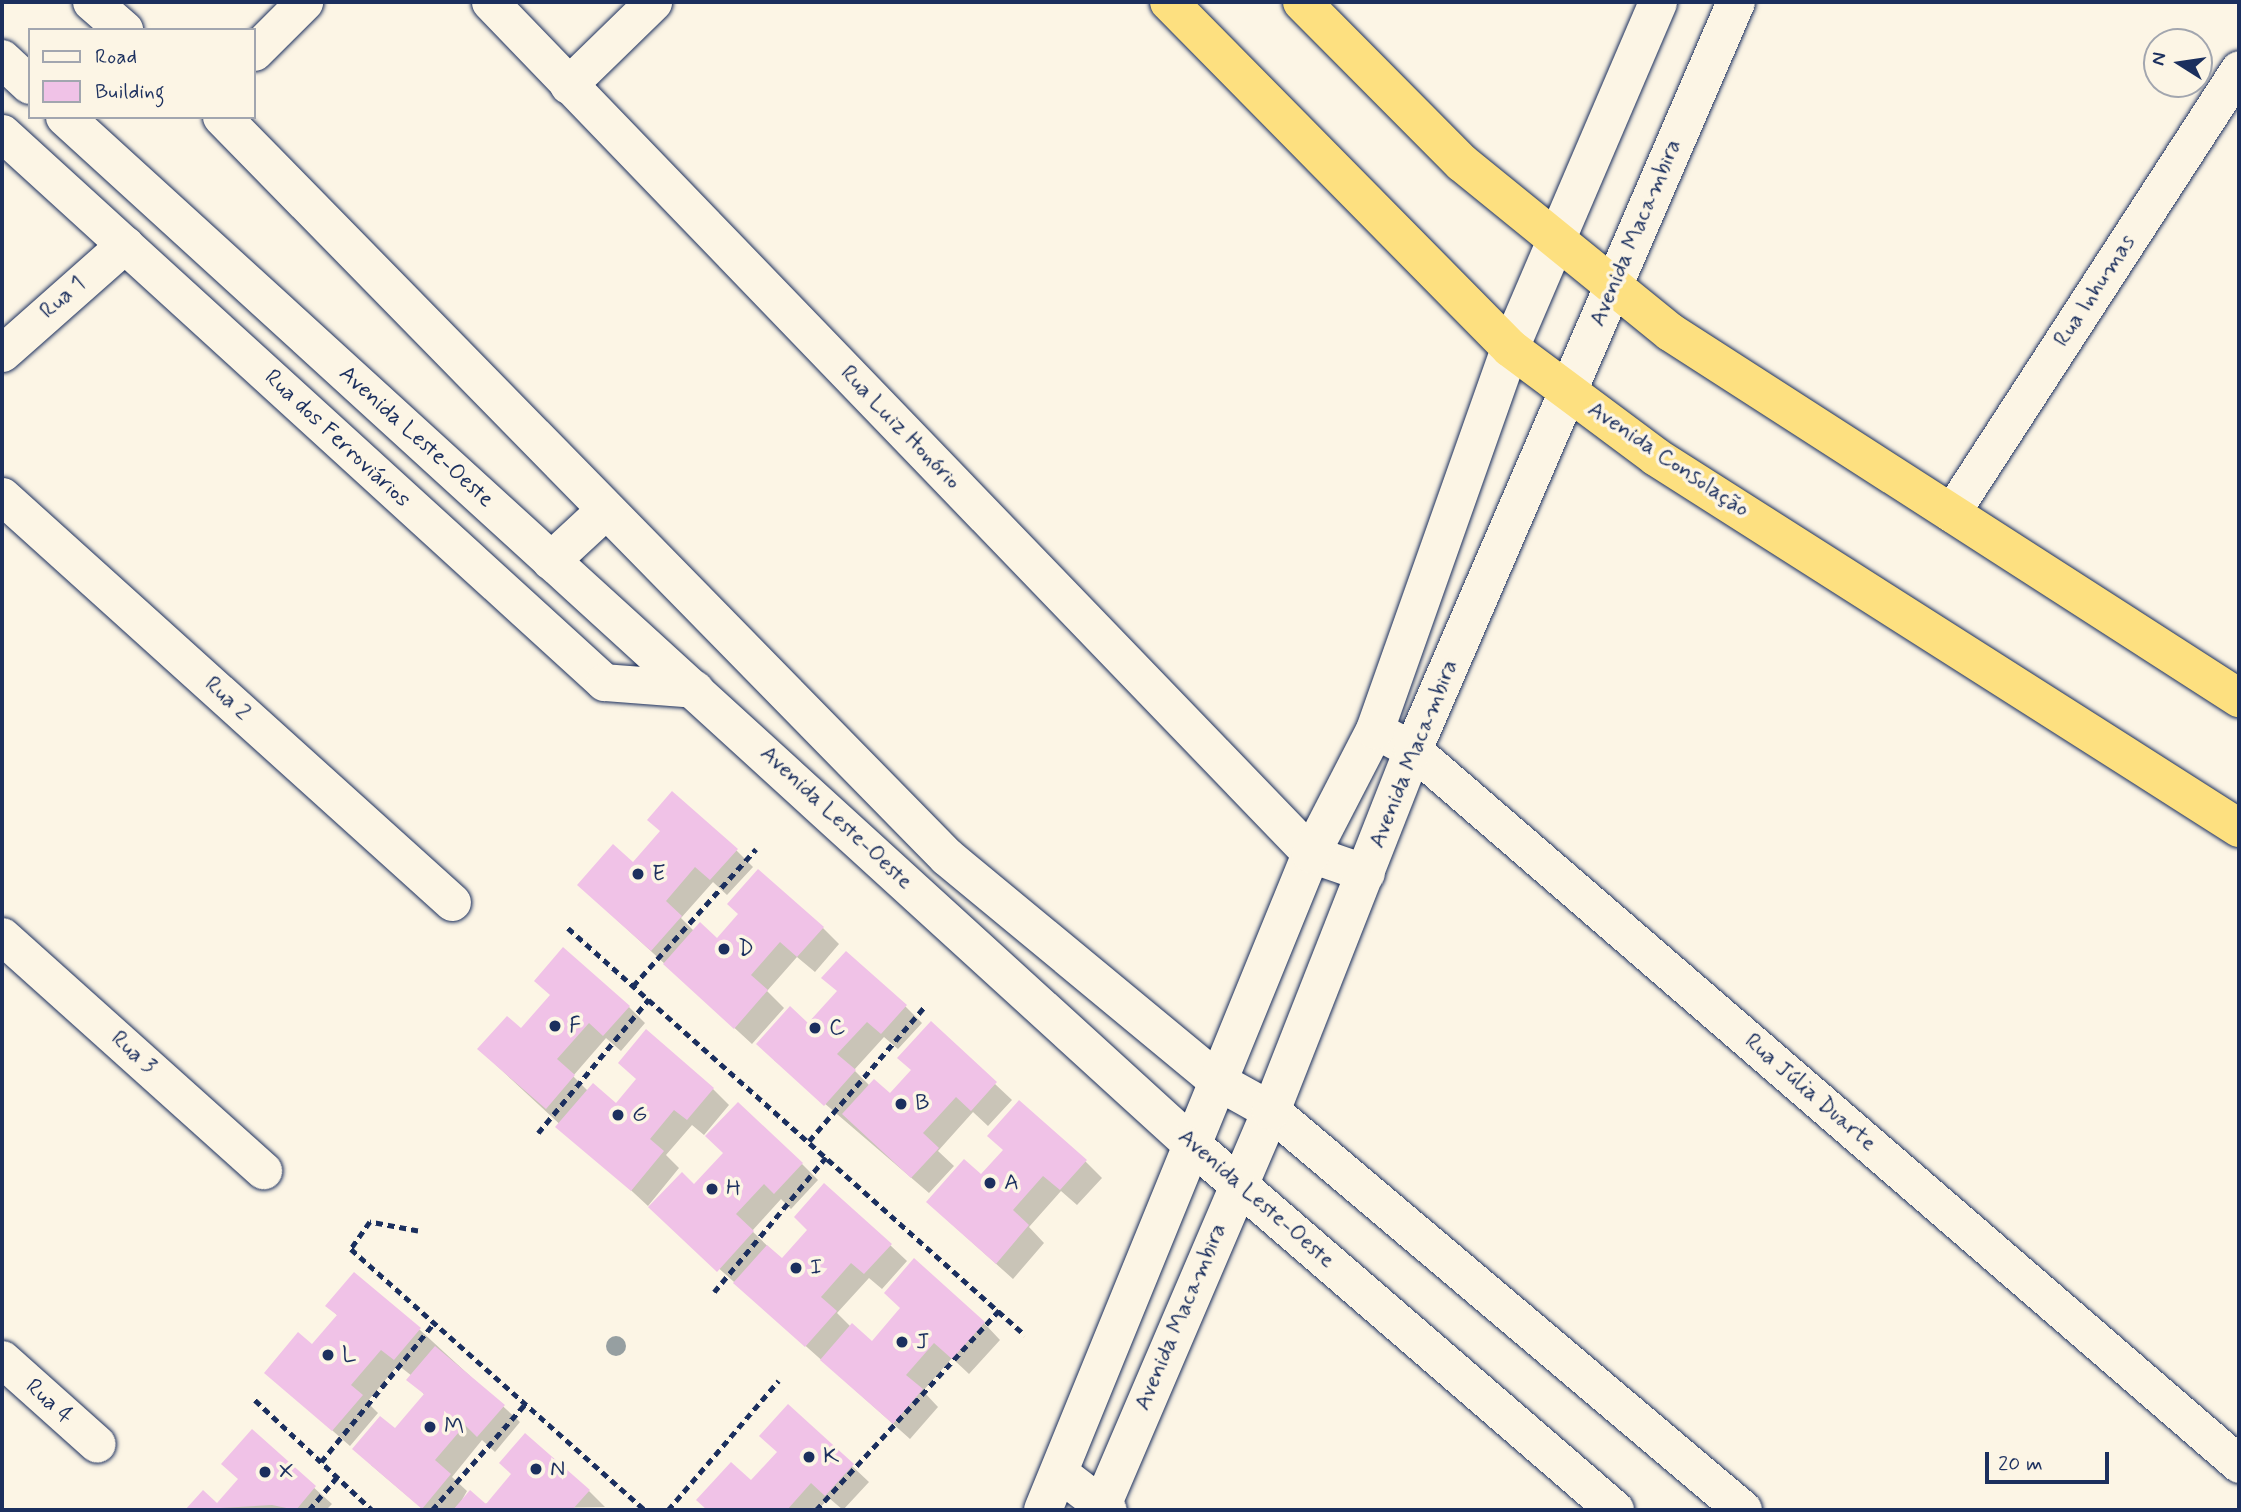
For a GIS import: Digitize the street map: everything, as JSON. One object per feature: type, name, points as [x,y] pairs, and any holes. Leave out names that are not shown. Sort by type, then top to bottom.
[{"type":"highway","name":"Avenida Consolação","points":[[1168,2],[1510,348],[1656,457],[2239,828]]},
{"type":"highway","points":[[1302,2],[1462,163],[1554,243],[1670,332],[2239,698]]},
{"type":"main road","points":[[92,2],[122,28]]},
{"type":"main road","name":"Avenida Macambira","points":[[1043,1510],[1061,1474],[1189,1142],[1219,1082],[1311,854],[1375,730],[1510,348],[1658,2]]},
{"type":"main road","name":"Avenida Macambira","points":[[1103,1508],[1270,1111],[1413,750],[1736,2]]},
{"type":"main road","points":[[2,59],[28,83]]},
{"type":"main road","name":"Avenida Leste-Oeste","points":[[67,119],[1189,1142],[1615,1510]]},
{"type":"main road","name":"Avenida Leste-Oeste","points":[[224,119],[947,857],[1219,1082],[1270,1111],[1743,1510]]},
{"type":"main road","points":[[551,561],[606,509]]},
{"type":"street","points":[[256,50],[304,2]]},
{"type":"street","name":"Rua Luiz Honório","points":[[490,2],[1311,854]]},
{"type":"street","points":[[568,85],[653,2]]},
{"type":"street","name":"Rua Inhumas","points":[[1951,513],[2239,69]]},
{"type":"street","name":"Rua dos Ferroviários","points":[[2,133],[604,682],[695,689]]},
{"type":"street","name":"Rua 1","points":[[2,353],[125,244]]},
{"type":"street","name":"Rua 2","points":[[2,496],[452,902]]},
{"type":"street","name":"Rua Júlia Duarte","points":[[1375,730],[1413,750],[2239,1464]]},
{"type":"street","points":[[1311,854],[1366,873]]},
{"type":"street","name":"Rua 3","points":[[2,936],[263,1170]]},
{"type":"street","name":"Rua 4","points":[[2,1359],[97,1444]]},
{"type":"street","points":[[1061,1474],[1103,1508]]},
{"type":"path","points":[[633,985],[756,849]]},
{"type":"path","points":[[568,928],[1026,1335]]},
{"type":"path","points":[[538,1133],[649,999]]},
{"type":"path","points":[[808,1141],[925,1006]]},
{"type":"path","points":[[714,1292],[826,1157]]},
{"type":"path","points":[[418,1231],[370,1222],[351,1249],[645,1510]]},
{"type":"path","points":[[816,1510],[999,1310]]},
{"type":"path","points":[[321,1462],[434,1323]]},
{"type":"path","points":[[668,1510],[778,1381]]},
{"type":"path","points":[[255,1400],[372,1510]]},
{"type":"path","points":[[432,1510],[525,1405]]},
{"type":"path","points":[[309,1510],[337,1477]]},
{"type":"building","name":"E","points":[[672,791],[738,849],[710,880],[695,867],[666,901],[682,916],[651,951],[577,885],[613,844],[633,862],[660,831],[647,820]]},
{"type":"building","name":"D","points":[[758,869],[824,927],[797,957],[780,942],[751,975],[768,990],[734,1029],[663,964],[700,922],[717,938],[738,914],[727,904]]},
{"type":"building","name":"F","points":[[563,947],[630,1006],[603,1036],[589,1023],[557,1059],[575,1075],[546,1109],[477,1049],[507,1016],[521,1028],[550,995],[534,981]]},
{"type":"building","name":"C","points":[[846,951],[907,1005],[881,1034],[867,1022],[837,1054],[856,1070],[824,1106],[756,1044],[790,1006],[808,1023],[837,991],[821,978]]},
{"type":"building","name":"B","points":[[931,1021],[997,1082],[971,1111],[956,1097],[923,1133],[939,1148],[911,1178],[842,1114],[874,1079],[890,1093],[911,1070],[897,1058]]},
{"type":"building","name":"G","points":[[646,1029],[714,1088],[687,1120],[674,1110],[650,1139],[664,1151],[631,1191],[555,1127],[593,1083],[616,1103],[636,1079],[618,1063]]},
{"type":"building","name":"A","points":[[1019,1100],[1087,1160],[1060,1190],[1043,1176],[1013,1210],[1029,1225],[996,1264],[926,1202],[964,1159],[981,1174],[1003,1150],[987,1136]]},
{"type":"building","name":"H","points":[[738,1102],[803,1163],[774,1194],[764,1184],[736,1214],[754,1231],[717,1272],[648,1207],[682,1172],[694,1184],[723,1153],[705,1136]]},
{"type":"building","name":"I","points":[[824,1183],[892,1244],[864,1274],[851,1263],[821,1297],[837,1311],[805,1347],[733,1283],[767,1245],[782,1258],[807,1230],[794,1217]]},
{"type":"building","name":"J","points":[[914,1258],[985,1322],[952,1359],[934,1343],[906,1375],[923,1389],[893,1424],[820,1360],[852,1323],[872,1341],[900,1308],[884,1293]]},
{"type":"building","name":"L","points":[[354,1272],[421,1328],[394,1360],[381,1350],[351,1385],[363,1395],[332,1431],[264,1373],[298,1332],[312,1344],[337,1315],[325,1306]]},
{"type":"building","name":"M","points":[[435,1346],[505,1405],[477,1437],[465,1425],[435,1460],[451,1474],[422,1509],[352,1449],[380,1416],[395,1428],[424,1394],[406,1380]]},
{"type":"building","name":"K","points":[[788,1404],[854,1464],[825,1496],[811,1483],[787,1510],[707,1510],[696,1500],[731,1462],[751,1480],[777,1452],[759,1436]]},
{"type":"building","name":"X","points":[[252,1429],[316,1486],[296,1510],[272,1505],[185,1510],[203,1490],[217,1503],[238,1479],[221,1464]]},
{"type":"building","name":"N","points":[[525,1433],[590,1490],[572,1510],[453,1510],[470,1490],[486,1504],[511,1474],[499,1463]]},
{"type":"place","name":"E","points":[[638,874]]},
{"type":"place","name":"D","points":[[724,949]]},
{"type":"place","name":"F","points":[[555,1026]]},
{"type":"place","name":"C","points":[[815,1028]]},
{"type":"place","name":"B","points":[[901,1104]]},
{"type":"place","name":"G","points":[[618,1115]]},
{"type":"place","name":"A","points":[[990,1183]]},
{"type":"place","name":"H","points":[[712,1189]]},
{"type":"place","name":"I","points":[[796,1268]]},
{"type":"place","name":"J","points":[[902,1342]]},
{"type":"place","name":"L","points":[[328,1355]]},
{"type":"place","name":"M","points":[[430,1427]]},
{"type":"place","name":"K","points":[[809,1457]]},
{"type":"place","name":"N","points":[[536,1469]]},
{"type":"place","name":"X","points":[[265,1472]]}]
